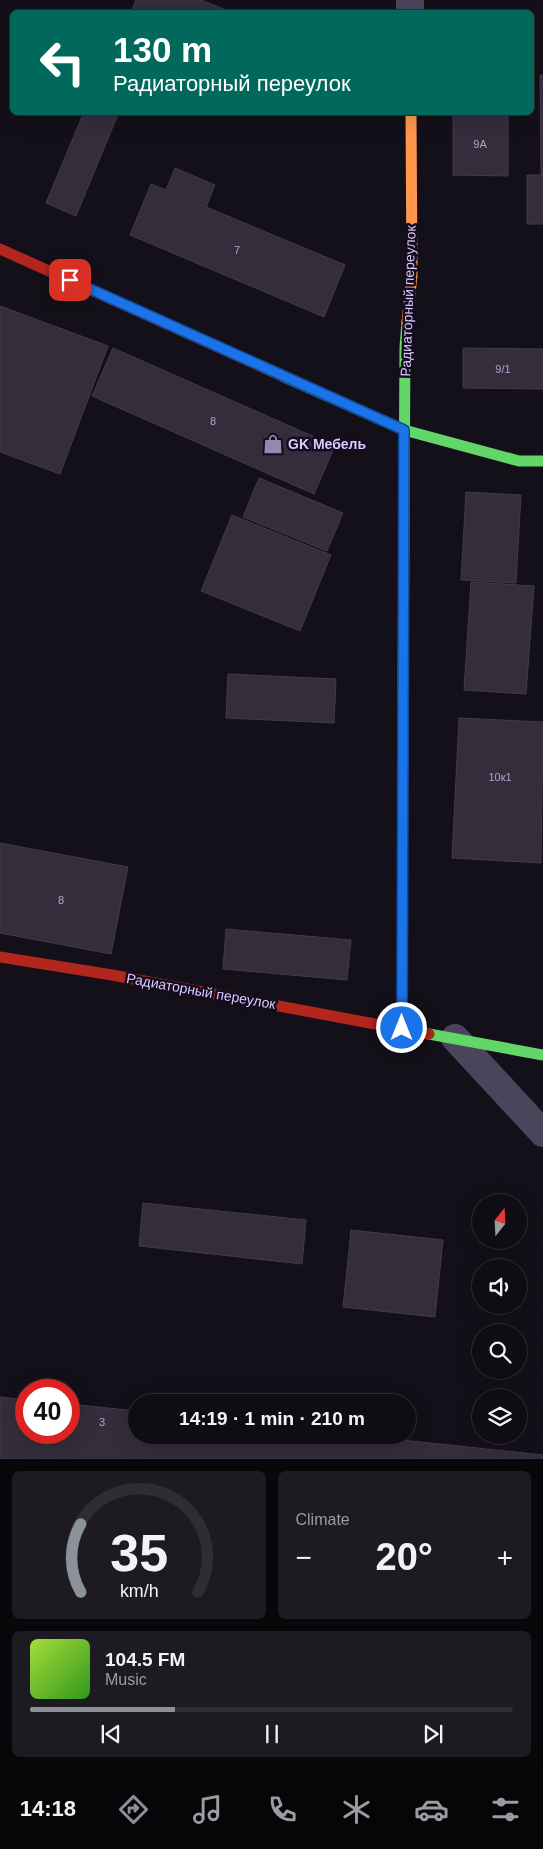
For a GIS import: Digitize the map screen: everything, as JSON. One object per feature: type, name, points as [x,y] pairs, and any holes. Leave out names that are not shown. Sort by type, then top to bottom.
[{"type":"street","name":"Радиаторный переулок","points":[[402,1028],[404,430],[405,347],[412,274],[411,115]]},
{"type":"street","points":[[0,249],[404,430],[519,461],[543,461]]},
{"type":"street","name":"Радиаторный переулок","points":[[0,957],[112,975],[543,1055]]},
{"type":"street","points":[[455,1038],[543,1133]]},
{"type":"building","points":[[136,0],[201,0],[226,10],[132,10]]},
{"type":"building","points":[[540,75],[543,75],[543,175],[541,175]]},
{"type":"building","points":[[83,115],[118,115],[76,216],[46,203]]},
{"type":"building","points":[[453,115],[508,115],[508,176],[453,175]]},
{"type":"building","points":[[175,168],[215,185],[206,207],[345,265],[324,317],[130,235],[151,184],[166,190]]},
{"type":"building","points":[[527,175],[543,175],[543,224],[527,224]]},
{"type":"building","points":[[0,306],[108,346],[60,474],[0,452]]},
{"type":"building","points":[[113,348],[335,446],[314,494],[92,396]]},
{"type":"building","points":[[463,348],[543,349],[543,389],[463,388]]},
{"type":"building","points":[[259,478],[343,513],[327,551],[243,517]]},
{"type":"building","points":[[466,492],[521,495],[516,583],[461,580]]},
{"type":"building","points":[[232,515],[331,555],[300,631],[201,591]]},
{"type":"building","points":[[471,582],[534,586],[526,694],[464,690]]},
{"type":"building","points":[[228,674],[336,679],[334,723],[226,718]]},
{"type":"building","points":[[459,718],[543,722],[541,863],[452,858]]},
{"type":"building","points":[[0,843],[128,867],[111,954],[0,933]]},
{"type":"building","points":[[226,929],[351,940],[347,980],[223,969]]},
{"type":"building","points":[[143,1203],[306,1220],[302,1264],[139,1246]]},
{"type":"building","points":[[351,1230],[443,1240],[435,1317],[343,1307]]},
{"type":"building","points":[[0,1397],[15,1399],[15,1444],[80,1444],[80,1405],[128,1410],[128,1444],[416,1444],[416,1441],[543,1455],[543,1459],[0,1459]]},
{"type":"traffic: fast","points":[[404,515],[405,347],[407,322]]},
{"type":"traffic: fast","points":[[282,376],[404,430],[519,461],[543,461]]},
{"type":"traffic: fast","points":[[429,1034],[543,1055]]},
{"type":"traffic: slow","points":[[407,322],[412,275],[411,115]]},
{"type":"traffic: slow","points":[[403,705],[404,515]]},
{"type":"traffic: jam","points":[[0,249],[282,376]]},
{"type":"traffic: jam","points":[[402,1028],[403,705]]},
{"type":"traffic: jam","points":[[0,957],[112,975],[429,1034]]},
{"type":"place","name":"GK Мебель","points":[[273,444]]},
{"type":"route","points":[[70,280],[404,430],[402,1028]]}]
